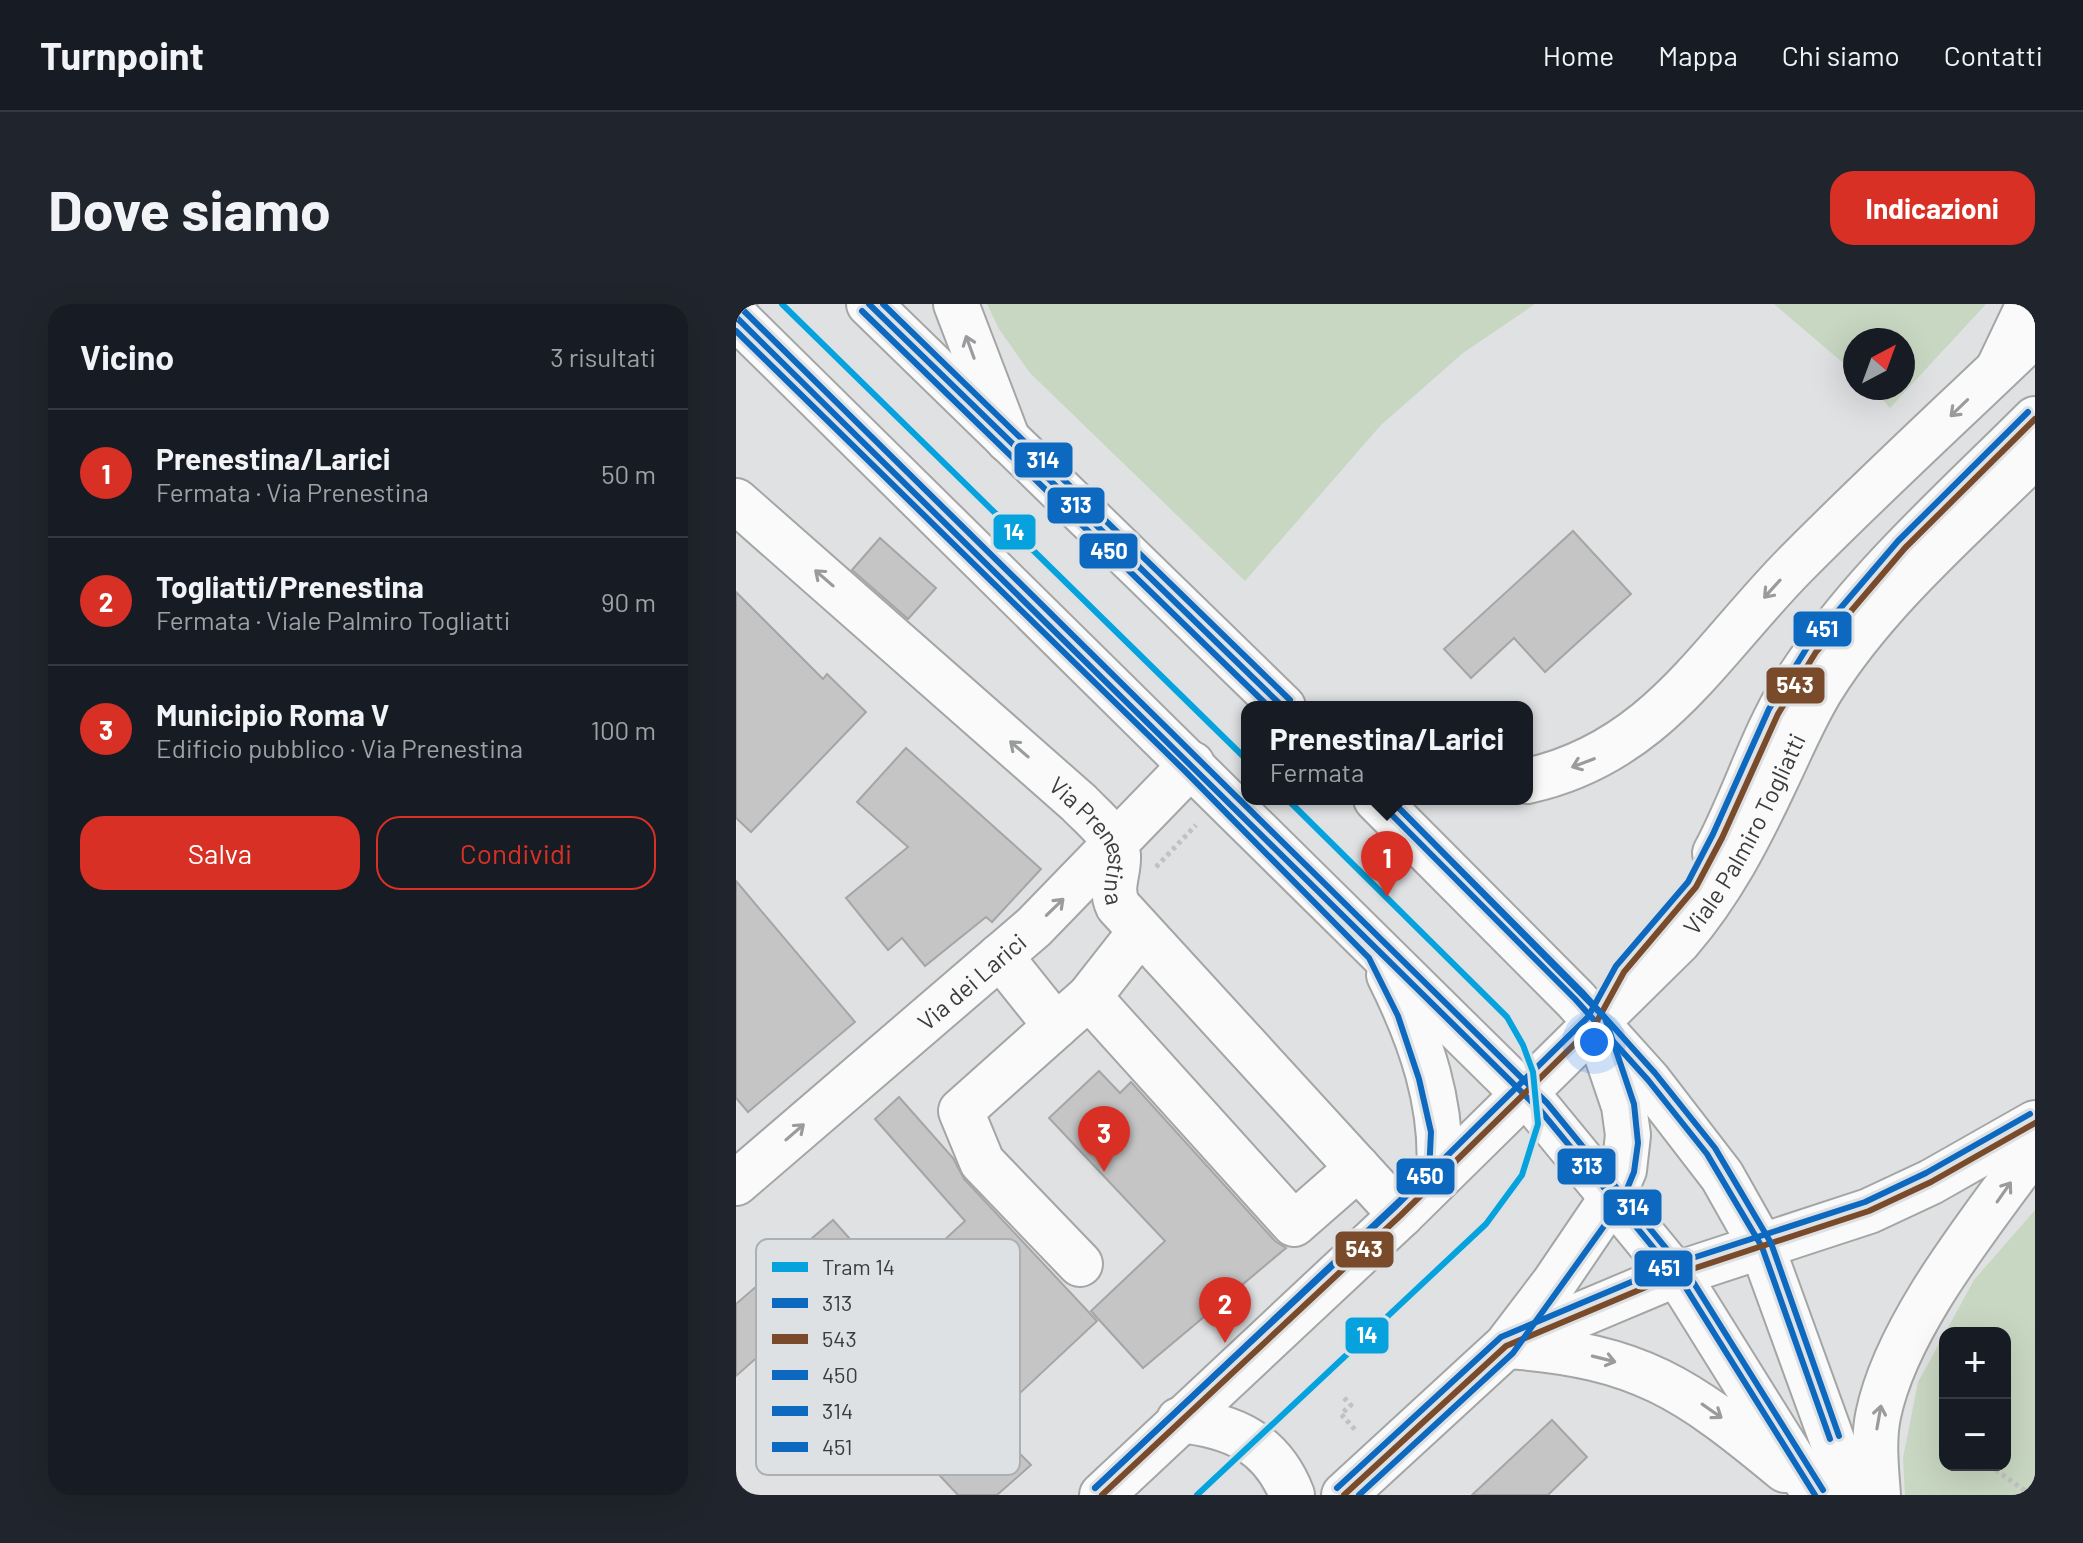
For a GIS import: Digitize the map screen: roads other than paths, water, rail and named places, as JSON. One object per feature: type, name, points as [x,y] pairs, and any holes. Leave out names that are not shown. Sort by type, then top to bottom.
[{"type":"main road","points":[[869,304],[1277,701]]},
{"type":"main road","points":[[956,304],[1008,440]]},
{"type":"main road","points":[[1997,371],[2029,304]]},
{"type":"main road","points":[[736,317],[1525,1095],[1677,1274],[1826,1494]]},
{"type":"main road","points":[[1533,779],[1594,759],[1647,725],[1694,680],[1795,565],[2035,334]]},
{"type":"main road","name":"Viale Palmiro Togliatti","points":[[1596,1023],[1614,986],[1668,926],[1696,886],[1741,802],[1774,721],[1811,659],[1880,574],[2035,419]]},
{"type":"main road","name":"Viale Palmiro Togliatti","points":[[1102,1495],[1401,1215],[1679,941],[1712,900],[1758,818],[1809,709],[1853,644],[2035,455]]},
{"type":"main road","name":"Via Prenestina","points":[[736,501],[1053,779],[1115,843],[1118,855],[1114,897],[1140,932],[1401,1215]]},
{"type":"main road","name":"Via dei Larici","points":[[736,1183],[1063,899],[1192,764]]},
{"type":"main road","points":[[1382,805],[1596,1023],[1648,1080],[1707,1154],[1762,1247],[1826,1494]]},
{"type":"main road","points":[[1080,1264],[982,1162],[961,1111],[1089,997],[1140,932]]},
{"type":"main road","points":[[1377,952],[1407,1012],[1429,1076],[1441,1131],[1439,1177]]},
{"type":"main road","points":[[1000,956],[1056,1026]]},
{"type":"main road","points":[[1089,997],[1294,1224],[1358,1168]]},
{"type":"main road","points":[[1344,1495],[1506,1346],[1554,1283],[1613,1196],[1626,1158],[1628,1126],[1596,1023]]},
{"type":"main road","points":[[1506,1346],[1677,1274],[1869,1211],[1931,1182],[2035,1123]]},
{"type":"main road","points":[[1878,1495],[1877,1418],[1886,1385],[1925,1307],[2035,1148]]},
{"type":"main road","points":[[1506,1346],[1592,1356],[1652,1375],[1708,1408],[1826,1494]]},
{"type":"main road","points":[[1179,1420],[1208,1423],[1249,1437],[1270,1457],[1292,1495]]},
{"type":"tram line","name":"14","points":[[782,304],[1241,754]]},
{"type":"tram line","name":"14","points":[[1197,1495],[1486,1224],[1522,1175],[1538,1124],[1533,1072],[1523,1045],[1507,1017],[1293,805]]},
{"type":"place","name":"Prenestina/Larici","points":[[1387,897]]},
{"type":"place","name":"Municipio Roma V","points":[[1104,1172]]},
{"type":"place","name":"Togliatti/Prenestina","points":[[1225,1343]]}]
